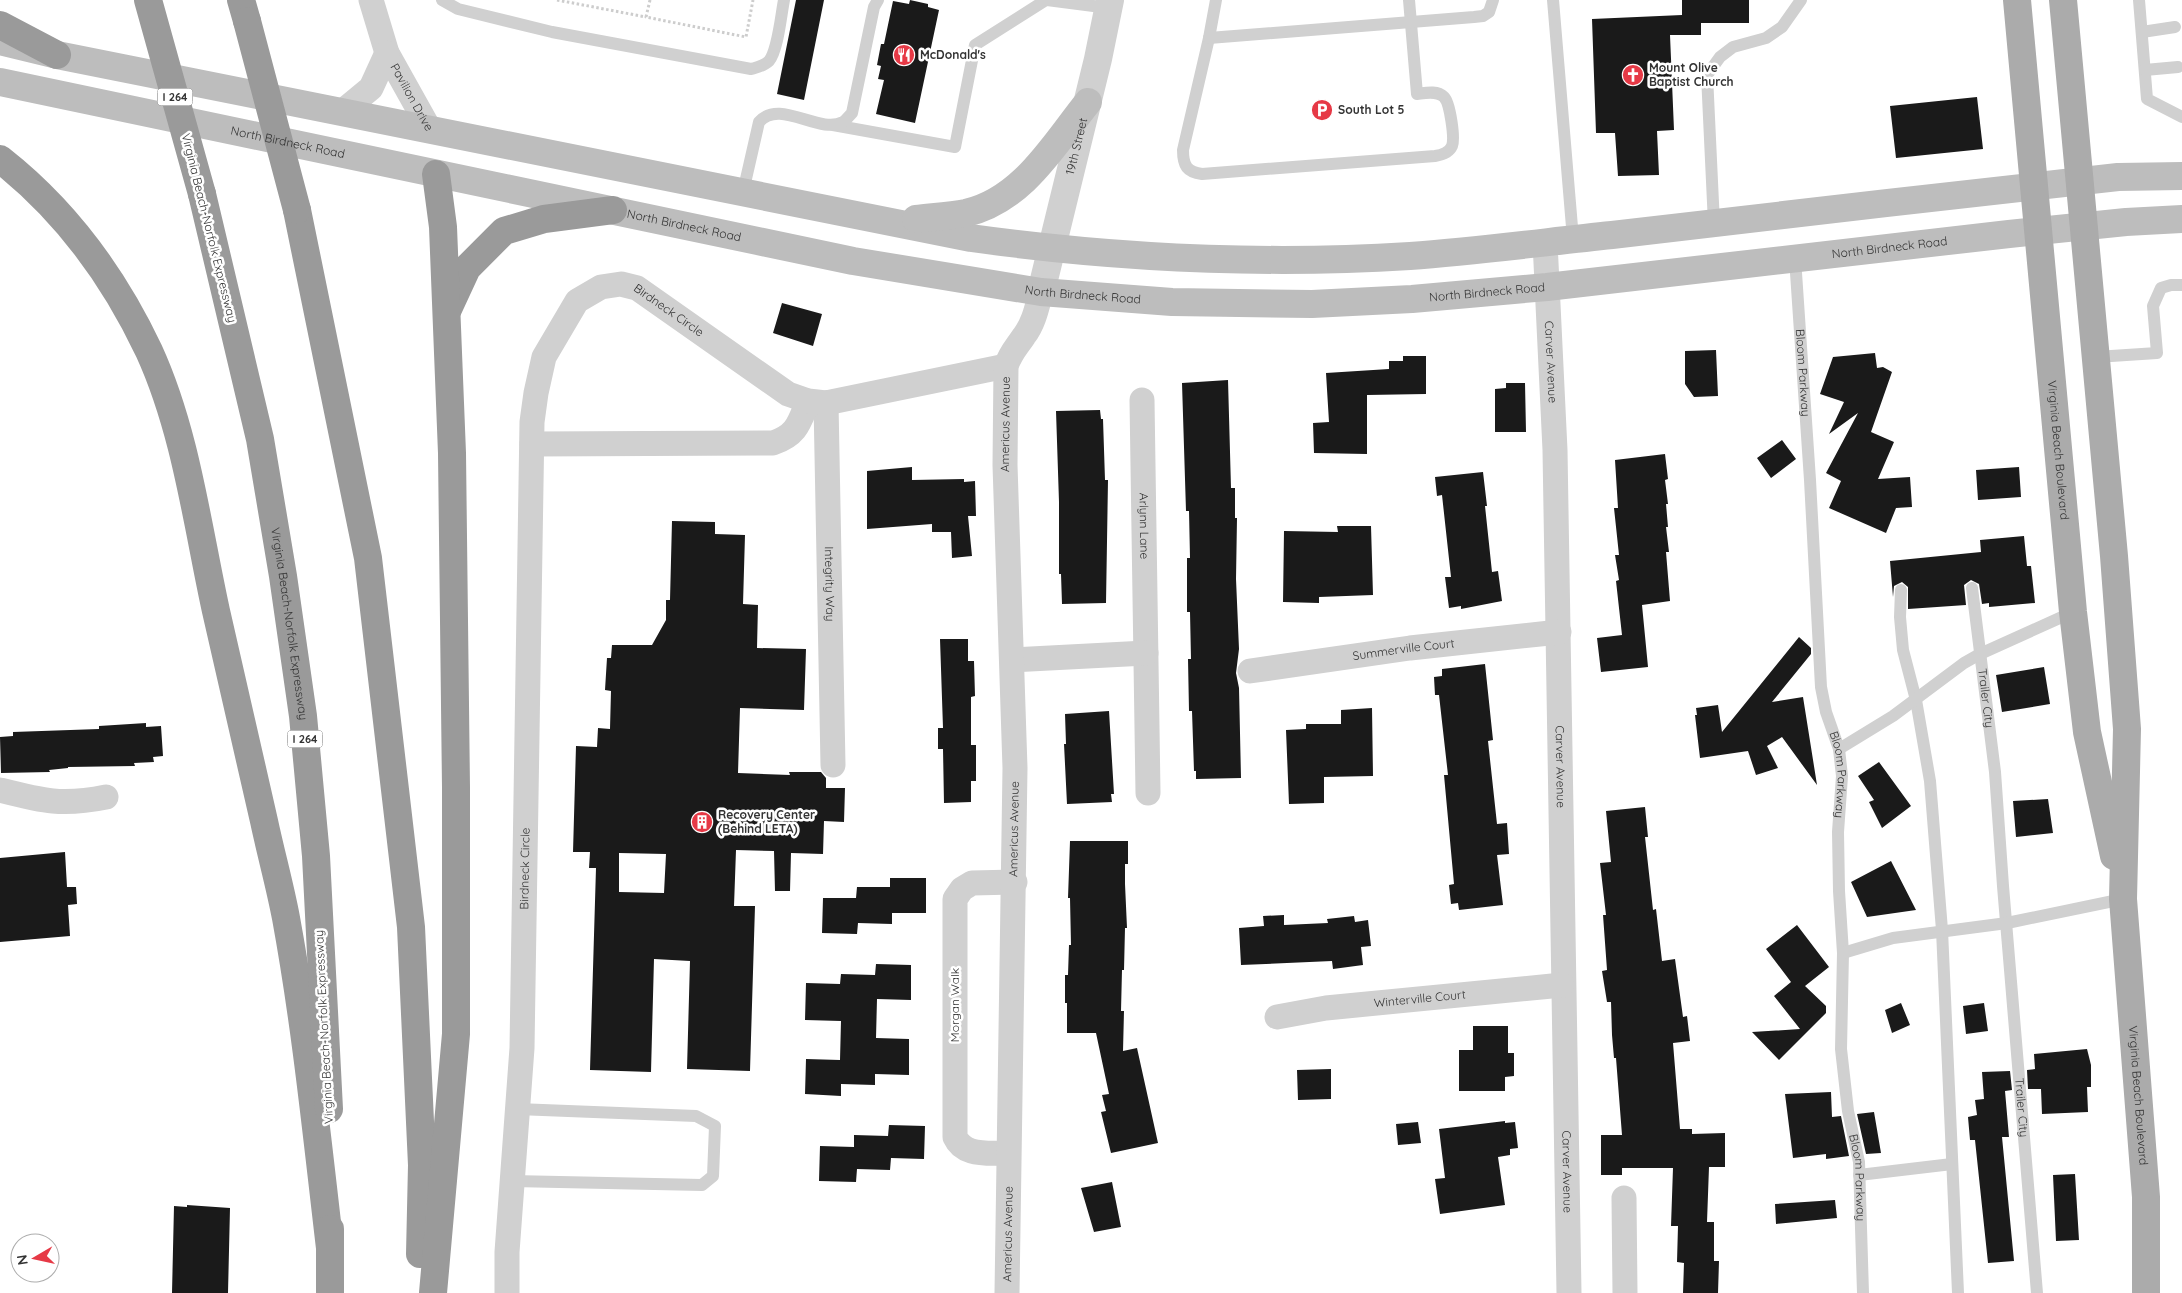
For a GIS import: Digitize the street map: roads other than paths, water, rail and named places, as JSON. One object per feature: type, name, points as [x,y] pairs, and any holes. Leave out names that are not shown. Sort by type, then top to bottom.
[{"type":"highway","name":"Virginia Beach-Norfolk Expressway","points":[[148,0],[202,194],[260,439],[283,576],[303,716],[316,856],[327,1054],[330,1293]]},
{"type":"highway","points":[[244,10],[297,210],[368,558],[411,927],[422,1165],[419,1293]]},
{"type":"highway","points":[[0,25],[58,55]]},
{"type":"highway","points":[[0,159],[47,201],[81,238],[105,271],[149,352],[168,402],[183,453],[218,619],[286,917],[304,1037],[330,1248]]},
{"type":"highway","points":[[433,1293],[456,1034],[456,788],[452,453],[443,227],[436,174]]},
{"type":"highway","points":[[446,312],[467,268],[504,231],[544,220],[613,210]]},
{"type":"main road","name":"Virginia Beach Boulevard","points":[[2017,0],[2073,612],[2087,732],[2123,899]]},
{"type":"main road","name":"Virginia Beach Boulevard","points":[[2063,0],[2096,357],[2127,729],[2123,899],[2146,1197],[2146,1293]]},
{"type":"main road","points":[[0,41],[58,55],[971,238],[1051,249],[1261,260],[1410,256],[1714,224],[2118,177],[2182,176]]},
{"type":"main road","name":"North Birdneck Road","points":[[0,82],[853,260],[1041,292],[1172,302],[1312,304],[1412,299],[1547,287],[2084,226],[2182,220]]},
{"type":"main road","points":[[891,222],[966,213],[981,208],[1012,192],[1026,178],[1088,102]]},
{"type":"main road","name":"Pavilion Drive","points":[[430,130],[436,174]]},
{"type":"street","name":"Pavilion Drive","points":[[370,0],[387,54],[430,130]]},
{"type":"street","name":"19th Street","points":[[1041,292],[1088,102],[1109,4]]},
{"type":"street","name":"Pavilion Drive","points":[[342,112],[370,88],[387,54]]},
{"type":"street","name":"Carver Avenue","points":[[1545,242],[1555,450],[1559,632],[1562,985],[1569,1293]]},
{"type":"street","name":"Birdneck Circle","points":[[507,1293],[512,1182],[522,1048],[532,444],[536,393],[544,357],[577,301],[601,287],[621,284],[637,288],[788,394],[817,402]]},
{"type":"street","points":[[532,444],[773,443],[795,431],[817,402],[1006,366],[1012,351],[1025,336],[1036,315],[1041,292]]},
{"type":"street","name":"Americus Avenue","points":[[1006,366],[1005,465],[1013,660],[1015,768],[1007,1293]]},
{"type":"street","name":"Arlynn Lane","points":[[1142,400],[1148,793]]},
{"type":"street","name":"Integrity Way","points":[[817,402],[833,765]]},
{"type":"street","name":"Summerville Court","points":[[1250,671],[1410,648],[1559,632]]},
{"type":"street","points":[[1013,660],[1146,653]]},
{"type":"street","points":[[0,790],[49,802],[78,803],[106,797]]},
{"type":"street","name":"Morgan Walk","points":[[1008,1154],[967,1151],[959,1144],[955,1137],[955,899],[962,889],[972,883],[1014,882]]},
{"type":"street","name":"Winterville Court","points":[[1277,1017],[1326,1008],[1562,985]]},
{"type":"street","points":[[1624,1198],[1625,1293]]},
{"type":"lane","points":[[442,0],[458,9],[552,32],[751,69],[762,66],[770,60],[774,50],[784,0]]},
{"type":"lane","points":[[834,124],[844,121],[852,113],[874,7],[878,0]]},
{"type":"lane","points":[[743,192],[760,122],[765,116],[775,113],[955,147],[975,45],[1046,0],[1109,4]]},
{"type":"lane","points":[[1216,0],[1210,38],[1183,150],[1183,161],[1186,169],[1202,174],[1435,156],[1448,152],[1452,146],[1453,138],[1447,102],[1438,94],[1416,94],[1410,0]]},
{"type":"lane","points":[[1210,38],[1483,16],[1489,12],[1493,0]]},
{"type":"lane","points":[[1553,0],[1573,239]]},
{"type":"lane","points":[[1714,224],[1707,75],[1720,58],[1733,47],[1766,38],[1782,27],[1801,0]]},
{"type":"lane","points":[[2139,0],[2147,99],[2182,117]]},
{"type":"lane","points":[[2142,32],[2175,27]]},
{"type":"lane","points":[[2144,70],[2178,67]]},
{"type":"lane","name":"Bloom Parkway","points":[[1795,258],[1810,480],[1821,687],[1826,712],[1839,748],[1842,776],[1838,832],[1843,953],[1841,1049],[1848,1111],[1859,1162],[1863,1293]]},
{"type":"lane","points":[[2096,357],[2157,353],[2153,306],[2161,288],[2171,285],[2182,285]]},
{"type":"lane","name":"Trailer City","points":[[1972,588],[1995,772],[2037,1293]]},
{"type":"lane","points":[[1901,590],[1900,617],[1903,650],[1916,700],[1930,781],[1942,930],[1958,1293]]},
{"type":"lane","name":"Trailer City","points":[[1839,748],[1916,700],[1964,663],[2073,612]]},
{"type":"lane","points":[[1843,953],[1893,938],[2006,923],[2123,899]]},
{"type":"lane","points":[[512,1182],[702,1185],[713,1176],[715,1126],[696,1116],[517,1109]]},
{"type":"lane","points":[[1859,1175],[1952,1164]]},
{"type":"place","name":"McDonald's","points":[[904,55]]},
{"type":"place","name":"Mount Olive Baptist Church","points":[[1633,75]]},
{"type":"place","name":"South Lot 5","points":[[1322,110]]},
{"type":"place","name":"Recovery Center (Behind LETA)","points":[[702,822]]}]
